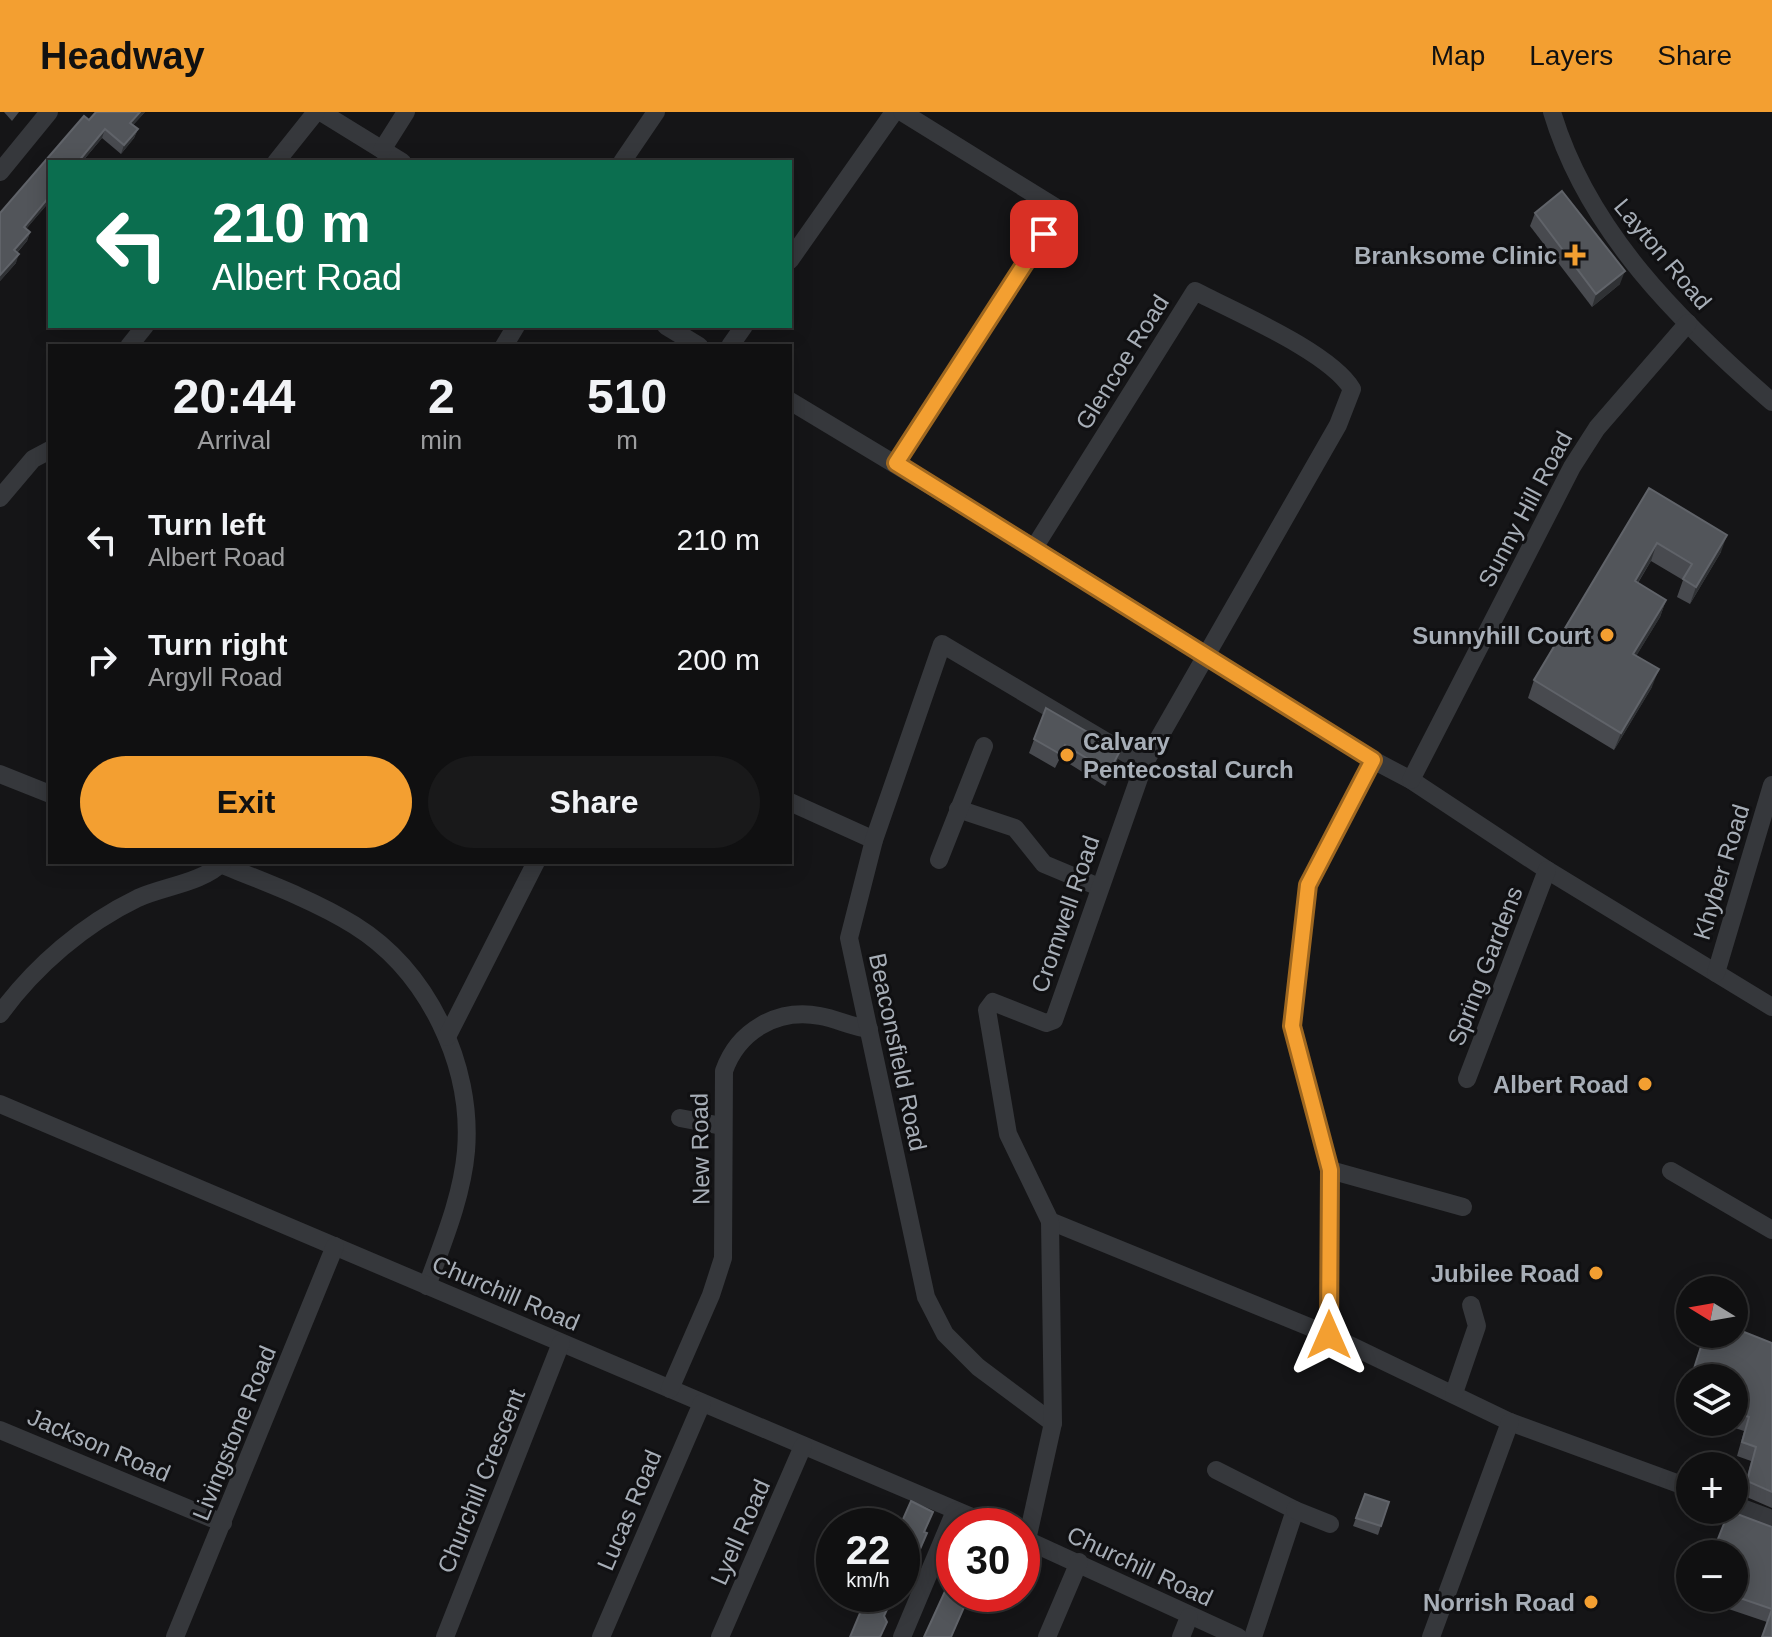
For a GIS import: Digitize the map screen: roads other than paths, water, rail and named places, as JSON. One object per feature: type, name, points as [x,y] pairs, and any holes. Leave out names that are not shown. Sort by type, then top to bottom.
[{"type":"street","points":[[0,172],[49,112]]},
{"type":"street","points":[[278,160],[319,112],[399,160]]},
{"type":"street","points":[[382,150],[406,112]]},
{"type":"street","points":[[623,160],[656,112]]},
{"type":"street","points":[[792,257],[894,112]]},
{"type":"street","points":[[896,463],[1044,234],[1055,207],[902,112]]},
{"type":"street","name":"Layton Road","points":[[1552,112],[1565,156],[1592,206],[1625,253],[1688,323],[1772,402]]},
{"type":"street","name":"Glencoe Road","points":[[1034,548],[1195,291],[1309,352],[1347,381],[1352,389],[1351,399],[1207,655]]},
{"type":"street","name":"Sunny Hill Road","points":[[1411,780],[1572,467],[1597,428],[1688,323]]},
{"type":"street","points":[[131,344],[143,328]]},
{"type":"street","points":[[669,328],[696,344]]},
{"type":"street","points":[[792,402],[896,463],[1373,760],[1411,780],[1547,870],[1772,1007]]},
{"type":"street","points":[[0,498],[33,459],[48,451]]},
{"type":"street","name":"Beaconsfield Road","points":[[1053,1423],[978,1367],[935,1319],[923,1283],[849,938],[874,840],[942,644],[1144,764]]},
{"type":"street","name":"Cromwell Road","points":[[1032,1508],[1053,1423],[1050,1221],[1008,1134],[987,1010],[993,1002],[1046,1023],[1054,1020],[1144,764],[1207,655]]},
{"type":"street","points":[[939,860],[984,746]]},
{"type":"street","points":[[1329,1335],[1330,1170],[1292,1026],[1308,885],[1373,760]]},
{"type":"street","points":[[0,774],[48,793]]},
{"type":"street","name":"Khyber Road","points":[[1716,973],[1772,785]]},
{"type":"street","points":[[792,803],[874,840]]},
{"type":"street","points":[[958,809],[1015,828],[1044,864],[1099,887]]},
{"type":"street","points":[[0,1014],[45,963],[90,927],[140,898],[205,875],[219,864]]},
{"type":"street","points":[[222,864],[327,910],[375,940],[424,994],[447,1037],[461,1082],[466,1152],[459,1192],[427,1286]]},
{"type":"street","points":[[447,1037],[535,864]]},
{"type":"street","name":"Spring Gardens","points":[[1467,1079],[1547,870]]},
{"type":"street","name":"New Road","points":[[670,1389],[711,1295],[723,1258],[726,1238],[722,1126],[724,1071],[737,1044],[754,1029],[783,1017],[809,1015],[869,1029]]},
{"type":"street","name":"Churchill Road","points":[[0,1104],[948,1508]]},
{"type":"street","points":[[680,1118],[722,1126]]},
{"type":"street","points":[[1330,1170],[1463,1207]]},
{"type":"street","points":[[1671,1171],[1772,1230]]},
{"type":"street","points":[[1050,1221],[1329,1335],[1510,1422],[1676,1483]]},
{"type":"street","name":"Livingstone Road","points":[[175,1637],[335,1246]]},
{"type":"street","points":[[1454,1393],[1477,1326],[1471,1305]]},
{"type":"street","name":"Churchill Crescent","points":[[445,1637],[561,1343]]},
{"type":"street","name":"Lucas Road","points":[[601,1637],[702,1403]]},
{"type":"street","points":[[1431,1637],[1510,1422]]},
{"type":"street","name":"Jackson Road","points":[[0,1430],[223,1523]]},
{"type":"street","name":"Lyell Road","points":[[720,1637],[803,1446]]},
{"type":"street","points":[[1216,1470],[1330,1524]]},
{"type":"street","points":[[1253,1637],[1295,1510]]},
{"type":"street","points":[[1748,1510],[1772,1519]]},
{"type":"street","name":"Churchill Road","points":[[1040,1545],[1189,1617],[1238,1637]]},
{"type":"street","points":[[902,1637],[936,1556]]},
{"type":"street","points":[[1047,1637],[1079,1562]]},
{"type":"street","points":[[1181,1637],[1189,1617]]},
{"type":"place","name":"Branksome Clinic","points":[[1575,255]]},
{"type":"place","name":"Sunnyhill Court","points":[[1607,635]]},
{"type":"place","name":"Calvary Pentecostal Curch","points":[[1067,755]]},
{"type":"place","name":"Albert Road","points":[[1645,1084]]},
{"type":"place","name":"Jubilee Road","points":[[1596,1273]]},
{"type":"place","name":"Norrish Road","points":[[1591,1602]]}]
